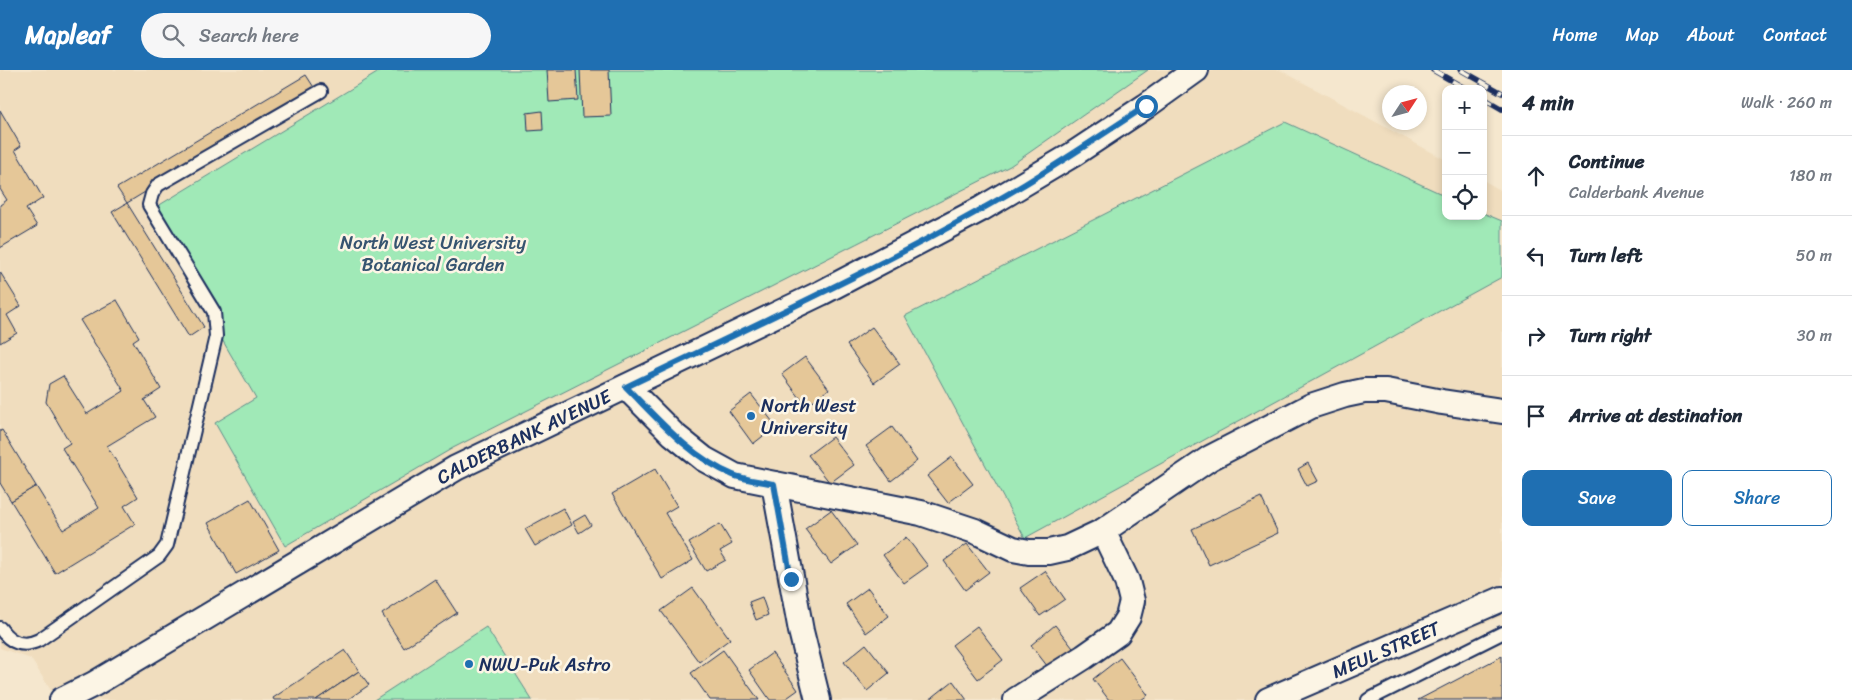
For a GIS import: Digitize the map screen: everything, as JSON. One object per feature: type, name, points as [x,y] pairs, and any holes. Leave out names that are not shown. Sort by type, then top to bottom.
[{"type":"street","name":"CALDERBANK AVENUE","points":[[62,700],[89,692],[456,468],[821,293],[981,209],[1072,155],[1196,70]]},
{"type":"street","points":[[626,387],[673,434],[704,459],[735,476],[921,513],[976,531],[1013,549],[1029,552],[1048,552],[1066,548],[1102,531],[1210,458],[1311,406],[1364,391],[1386,391],[1502,411]]},
{"type":"street","points":[[774,484],[801,631],[818,700]]},
{"type":"street","points":[[1016,700],[1118,633],[1128,617],[1132,601],[1128,581],[1102,531]]},
{"type":"street","name":"MEUL STREET","points":[[1268,700],[1502,599]]},
{"type":"lane","points":[[0,628],[11,641],[18,644],[31,644],[40,640],[159,556],[167,545],[216,336],[214,312],[149,205],[152,194],[158,185],[321,91]]},
{"type":"lane","points":[[1368,700],[1502,633]]},
{"type":"shaded area","name":"North West University","points":[[0,70],[1280,70],[1382,125],[1382,130],[1391,130],[1442,158],[1442,220],[1487,220],[1487,182],[1502,191],[1502,616],[1302,700],[57,700],[31,659],[0,648]]},
{"type":"green space","name":"North West University Botanical Garden","points":[[382,70],[1148,70],[1010,166],[453,448],[285,546],[215,423],[256,398],[148,212]]},
{"type":"green space","points":[[1285,122],[1442,194],[1442,220],[1487,220],[1487,215],[1502,221],[1502,277],[1025,538],[905,316]]},
{"type":"green space","name":"NWU-Puk Astro","points":[[486,627],[532,700],[374,700]]},
{"type":"building","points":[[547,70],[576,70],[578,100],[549,102]]},
{"type":"building","points":[[580,70],[609,70],[611,116],[582,117]]},
{"type":"building","points":[[306,75],[315,89],[127,203],[117,188]]},
{"type":"building","points":[[0,110],[21,146],[15,150],[43,198],[26,209],[37,226],[0,248],[0,205],[7,200],[0,189]]},
{"type":"building","points":[[542,111],[543,130],[528,131],[527,113]]},
{"type":"building","points":[[127,203],[204,327],[189,337],[112,212]]},
{"type":"building","points":[[0,272],[21,306],[7,315],[17,333],[0,343]]},
{"type":"building","points":[[117,300],[139,337],[133,341],[161,389],[144,400],[155,417],[107,446],[138,497],[124,506],[135,524],[55,573],[11,501],[36,486],[63,530],[99,508],[62,448],[70,443],[46,402],[49,384],[63,376],[87,414],[124,391],[80,320]]},
{"type":"building","points":[[872,327],[900,364],[874,383],[847,345]]},
{"type":"building","points":[[805,357],[829,389],[806,406],[782,374]]},
{"type":"building","points":[[751,394],[776,426],[753,444],[729,411]]},
{"type":"building","points":[[892,427],[917,461],[891,481],[866,446]]},
{"type":"building","points":[[2,430],[36,486],[11,501],[0,483],[0,431]]},
{"type":"building","points":[[832,437],[854,465],[830,483],[808,455]]},
{"type":"building","points":[[952,457],[973,484],[948,503],[927,476]]},
{"type":"building","points":[[1308,463],[1318,481],[1307,486],[1298,469]]},
{"type":"building","points":[[655,469],[677,506],[665,513],[693,560],[662,579],[612,494]]},
{"type":"building","points":[[1261,497],[1278,533],[1209,565],[1192,529]]},
{"type":"building","points":[[250,499],[279,550],[236,574],[208,523]]},
{"type":"building","points":[[563,508],[572,525],[535,546],[525,529]]},
{"type":"building","points":[[831,510],[857,545],[831,564],[805,529]]},
{"type":"building","points":[[585,515],[591,525],[579,533],[573,522]]},
{"type":"building","points":[[720,524],[732,544],[720,551],[726,560],[706,571],[689,543]]},
{"type":"building","points":[[906,537],[928,566],[904,583],[883,555]]},
{"type":"building","points":[[967,544],[989,572],[965,590],[944,561]]},
{"type":"building","points":[[1045,571],[1065,599],[1040,616],[1020,588]]},
{"type":"building","points":[[435,579],[457,613],[404,648],[382,614]]},
{"type":"building","points":[[693,588],[730,639],[699,662],[661,611]]},
{"type":"building","points":[[868,588],[889,616],[866,633],[846,604]]},
{"type":"building","points":[[762,597],[768,615],[756,620],[749,602]]},
{"type":"building","points":[[1055,625],[1076,652],[1051,671],[1031,645]]},
{"type":"building","points":[[977,626],[1003,660],[978,679],[952,645]]},
{"type":"building","points":[[866,644],[889,673],[867,691],[844,662]]},
{"type":"building","points":[[345,650],[359,671],[316,700],[274,700],[273,698]]},
{"type":"building","points":[[723,650],[759,700],[710,700],[691,673]]},
{"type":"building","points":[[772,653],[798,690],[784,700],[770,700],[749,670]]},
{"type":"building","points":[[1502,656],[1502,700],[1418,700]]},
{"type":"building","points":[[1120,658],[1148,695],[1141,700],[1109,700],[1093,679]]},
{"type":"building","points":[[359,671],[369,685],[347,700],[316,700]]},
{"type":"building","points":[[953,681],[967,700],[929,700]]},
{"type":"railway","points":[[1433,70],[1459,85]]},
{"type":"railway","points":[[1461,70],[1502,93]]},
{"type":"railway","points":[[1487,100],[1502,109]]},
{"type":"place","name":"North West University","points":[[751,416]]},
{"type":"place","name":"NWU-Puk Astro","points":[[469,664]]},
{"type":"route","points":[[791,579],[774,484],[735,476],[704,459],[673,434],[626,387],[821,293],[981,209],[1072,155],[1146,106]]}]
